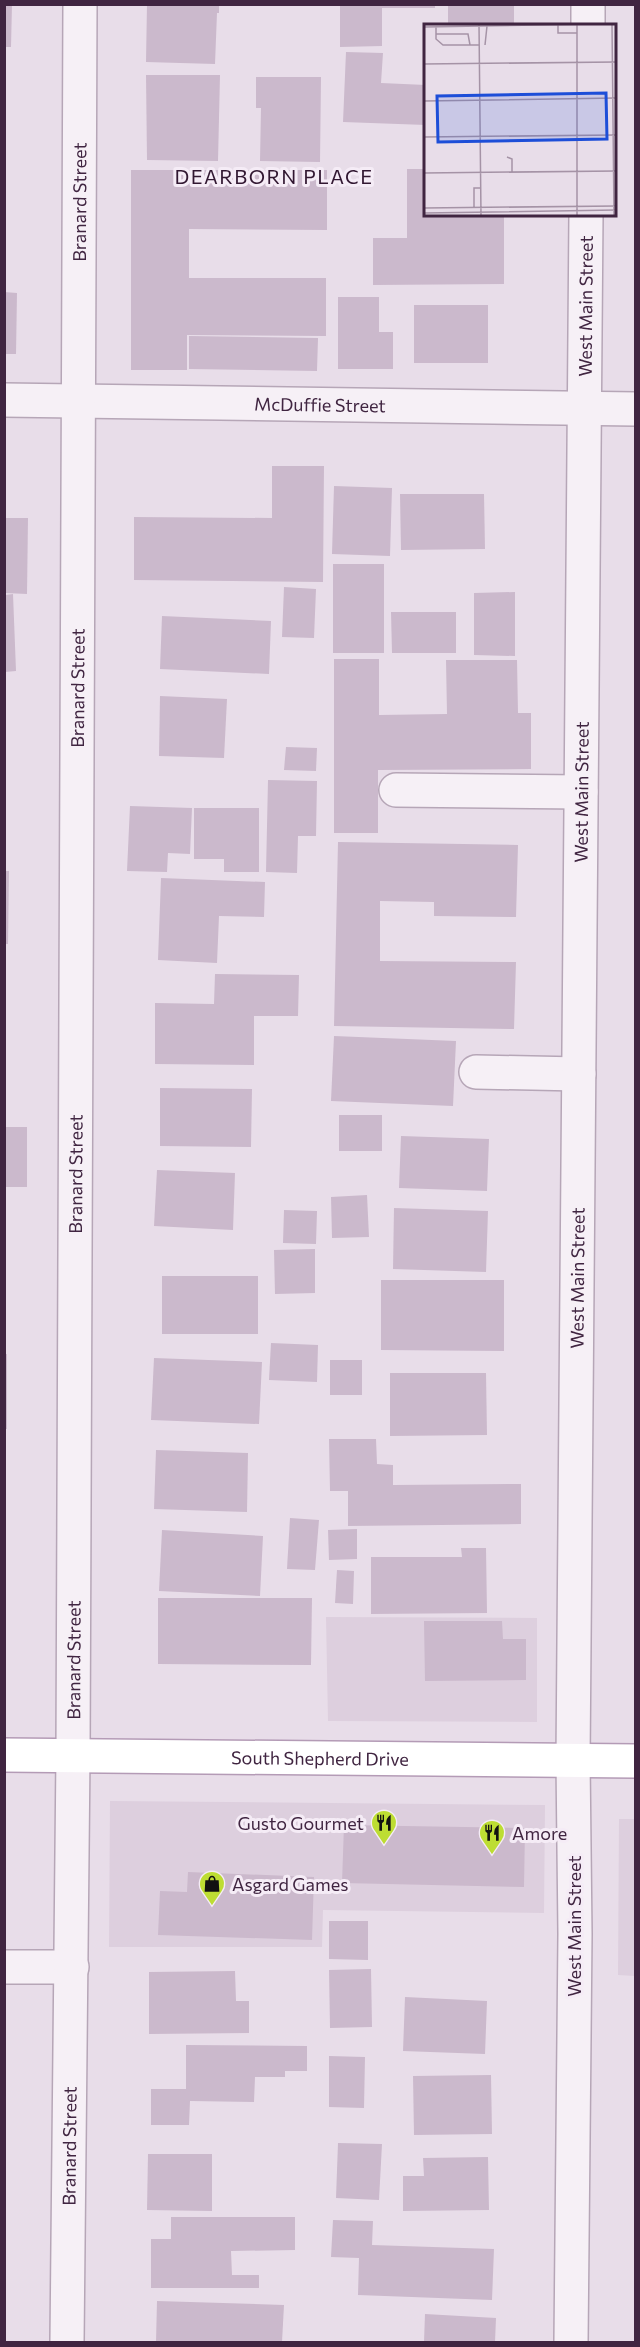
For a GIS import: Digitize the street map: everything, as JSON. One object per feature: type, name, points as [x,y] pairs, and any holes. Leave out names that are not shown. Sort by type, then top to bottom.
[{"type":"main road","name":"South Shepherd Drive","points":[[4,1755],[636,1761]]},
{"type":"street","name":"Branard Street","points":[[67,2343],[72,1967],[80,4]]},
{"type":"street","points":[[588,4],[588,24]]},
{"type":"street","name":"West Main Street","points":[[571,2343],[575,1946],[573,1761],[586,216]]},
{"type":"street","name":"McDuffie Street","points":[[4,400],[636,409]]},
{"type":"street","points":[[396,790],[581,792]]},
{"type":"street","points":[[476,1072],[579,1074]]},
{"type":"street","points":[[4,1967],[72,1967]]},
{"type":"shaded area","points":[[326,1617],[537,1618],[537,1722],[328,1721]]},
{"type":"shaded area","points":[[110,1801],[545,1805],[544,1913],[323,1910],[322,1947],[109,1947]]},
{"type":"shaded area","points":[[619,1819],[635,1819],[635,1976],[618,1975]]},
{"type":"building","points":[[4,4],[12,4],[11,47],[4,47]]},
{"type":"building","points":[[147,4],[219,4],[215,64],[146,62]]},
{"type":"building","points":[[340,4],[435,4],[435,8],[382,8],[382,46],[340,47]]},
{"type":"building","points":[[448,4],[514,4],[514,24],[448,24]]},
{"type":"building","points":[[346,52],[383,53],[381,83],[424,85],[424,125],[343,122]]},
{"type":"building","points":[[146,75],[220,75],[218,161],[147,160]]},
{"type":"building","points":[[256,77],[321,77],[320,162],[260,161],[261,108],[256,108]]},
{"type":"building","points":[[407,169],[424,169],[424,216],[504,216],[504,284],[373,285],[373,238],[407,238]]},
{"type":"building","points":[[131,170],[327,170],[327,230],[189,229],[189,278],[326,278],[326,336],[187,335],[187,370],[131,370]]},
{"type":"building","points":[[4,292],[17,293],[16,354],[4,354]]},
{"type":"building","points":[[338,297],[379,297],[379,332],[393,332],[393,369],[338,369]]},
{"type":"building","points":[[414,305],[488,305],[488,363],[414,363]]},
{"type":"building","points":[[189,336],[318,338],[317,371],[189,369]]},
{"type":"building","points":[[272,466],[324,466],[323,582],[134,580],[134,517],[272,518]]},
{"type":"building","points":[[334,486],[392,488],[390,556],[332,554]]},
{"type":"building","points":[[400,494],[484,494],[485,549],[401,550]]},
{"type":"building","points":[[5,518],[28,518],[27,594],[5,593]]},
{"type":"building","points":[[333,564],[384,564],[384,653],[333,653]]},
{"type":"building","points":[[284,587],[316,589],[314,638],[282,637]]},
{"type":"building","points":[[515,592],[515,656],[474,655],[474,593]]},
{"type":"building","points":[[13,594],[16,671],[5,672],[5,595]]},
{"type":"building","points":[[391,612],[456,612],[456,653],[392,653]]},
{"type":"building","points":[[162,616],[271,621],[269,674],[160,669]]},
{"type":"building","points":[[334,659],[379,659],[379,715],[447,714],[446,660],[517,660],[518,713],[531,713],[531,769],[378,770],[378,833],[334,833]]},
{"type":"building","points":[[160,696],[227,699],[224,758],[159,756]]},
{"type":"building","points":[[286,747],[317,748],[316,771],[284,770]]},
{"type":"building","points":[[268,780],[317,781],[316,836],[298,836],[297,873],[266,872]]},
{"type":"building","points":[[130,806],[192,808],[190,854],[168,853],[167,872],[127,871]]},
{"type":"building","points":[[194,808],[259,808],[259,872],[224,872],[224,859],[194,859]]},
{"type":"building","points":[[338,842],[518,845],[516,917],[434,916],[434,902],[380,901],[380,961],[516,962],[514,1029],[334,1026]]},
{"type":"building","points":[[4,871],[9,871],[8,944],[4,944]]},
{"type":"building","points":[[161,878],[265,882],[264,917],[219,916],[217,963],[158,960]]},
{"type":"building","points":[[215,974],[299,975],[298,1016],[254,1016],[254,1065],[155,1064],[155,1003],[214,1004]]},
{"type":"building","points":[[334,1036],[456,1041],[453,1106],[331,1101]]},
{"type":"building","points":[[160,1088],[252,1089],[251,1147],[160,1146]]},
{"type":"building","points":[[339,1115],[382,1115],[382,1151],[339,1151]]},
{"type":"building","points":[[4,1127],[27,1127],[27,1187],[4,1187]]},
{"type":"building","points":[[401,1136],[489,1139],[487,1191],[399,1188]]},
{"type":"building","points":[[157,1170],[235,1173],[233,1230],[154,1226]]},
{"type":"building","points":[[367,1195],[369,1237],[332,1238],[331,1197]]},
{"type":"building","points":[[394,1208],[488,1211],[486,1272],[393,1269]]},
{"type":"building","points":[[284,1210],[317,1211],[316,1244],[283,1243]]},
{"type":"building","points":[[315,1249],[315,1293],[275,1294],[274,1250]]},
{"type":"building","points":[[162,1276],[258,1276],[258,1334],[162,1334]]},
{"type":"building","points":[[381,1280],[504,1280],[504,1351],[381,1350]]},
{"type":"building","points":[[271,1343],[318,1345],[317,1382],[269,1380]]},
{"type":"building","points":[[4,1354],[7,1354],[7,1429],[4,1429]]},
{"type":"building","points":[[154,1358],[262,1362],[259,1424],[151,1420]]},
{"type":"building","points":[[330,1360],[362,1360],[362,1395],[330,1395]]},
{"type":"building","points":[[390,1373],[486,1373],[487,1435],[390,1436]]},
{"type":"building","points":[[329,1439],[376,1439],[377,1464],[393,1465],[393,1485],[521,1484],[521,1524],[348,1526],[348,1491],[330,1491]]},
{"type":"building","points":[[156,1450],[248,1453],[247,1512],[154,1509]]},
{"type":"building","points":[[290,1518],[319,1520],[315,1570],[287,1569]]},
{"type":"building","points":[[357,1529],[357,1559],[329,1560],[328,1530]]},
{"type":"building","points":[[162,1530],[263,1536],[260,1596],[159,1591]]},
{"type":"building","points":[[461,1548],[486,1548],[487,1613],[371,1614],[371,1557],[462,1557]]},
{"type":"building","points":[[337,1570],[354,1571],[353,1604],[335,1603]]},
{"type":"building","points":[[158,1598],[312,1598],[311,1665],[158,1664]]},
{"type":"building","points":[[424,1621],[502,1621],[503,1639],[526,1639],[526,1680],[425,1681]]},
{"type":"building","points":[[344,1825],[525,1828],[524,1887],[342,1883]]},
{"type":"building","points":[[188,1872],[314,1877],[312,1940],[158,1935],[160,1891],[187,1892]]},
{"type":"building","points":[[329,1921],[368,1921],[368,1960],[329,1959]]},
{"type":"building","points":[[371,1969],[372,2027],[330,2028],[329,1970]]},
{"type":"building","points":[[235,1971],[236,2001],[249,2001],[249,2033],[149,2034],[149,1972]]},
{"type":"building","points":[[405,1997],[487,2001],[485,2054],[403,2051]]},
{"type":"building","points":[[186,2045],[307,2046],[307,2071],[285,2071],[285,2077],[255,2077],[254,2102],[190,2101],[189,2125],[151,2125],[151,2089],[186,2089]]},
{"type":"building","points":[[329,2056],[365,2057],[364,2108],[329,2107]]},
{"type":"building","points":[[491,2075],[492,2134],[414,2135],[413,2076]]},
{"type":"building","points":[[338,2143],[382,2144],[379,2200],[336,2198]]},
{"type":"building","points":[[148,2154],[212,2154],[212,2211],[147,2210]]},
{"type":"building","points":[[488,2157],[489,2210],[403,2211],[403,2176],[424,2176],[423,2158]]},
{"type":"building","points":[[171,2217],[295,2217],[295,2250],[231,2251],[232,2275],[259,2275],[259,2288],[151,2288],[151,2239],[171,2239]]},
{"type":"building","points":[[333,2220],[373,2221],[372,2245],[494,2249],[492,2300],[358,2295],[359,2258],[331,2257]]},
{"type":"building","points":[[157,2301],[284,2305],[282,2342],[156,2342]]},
{"type":"building","points":[[425,2314],[496,2318],[495,2342],[424,2342]]},
{"type":"place","name":"Gusto Gourmet","points":[[384,1846]]},
{"type":"place","name":"Amore","points":[[492,1856]]},
{"type":"place","name":"Asgard Games","points":[[212,1907]]},
{"type":"district","name":"DEARBORN PLACE","points":[[274,176]]}]
